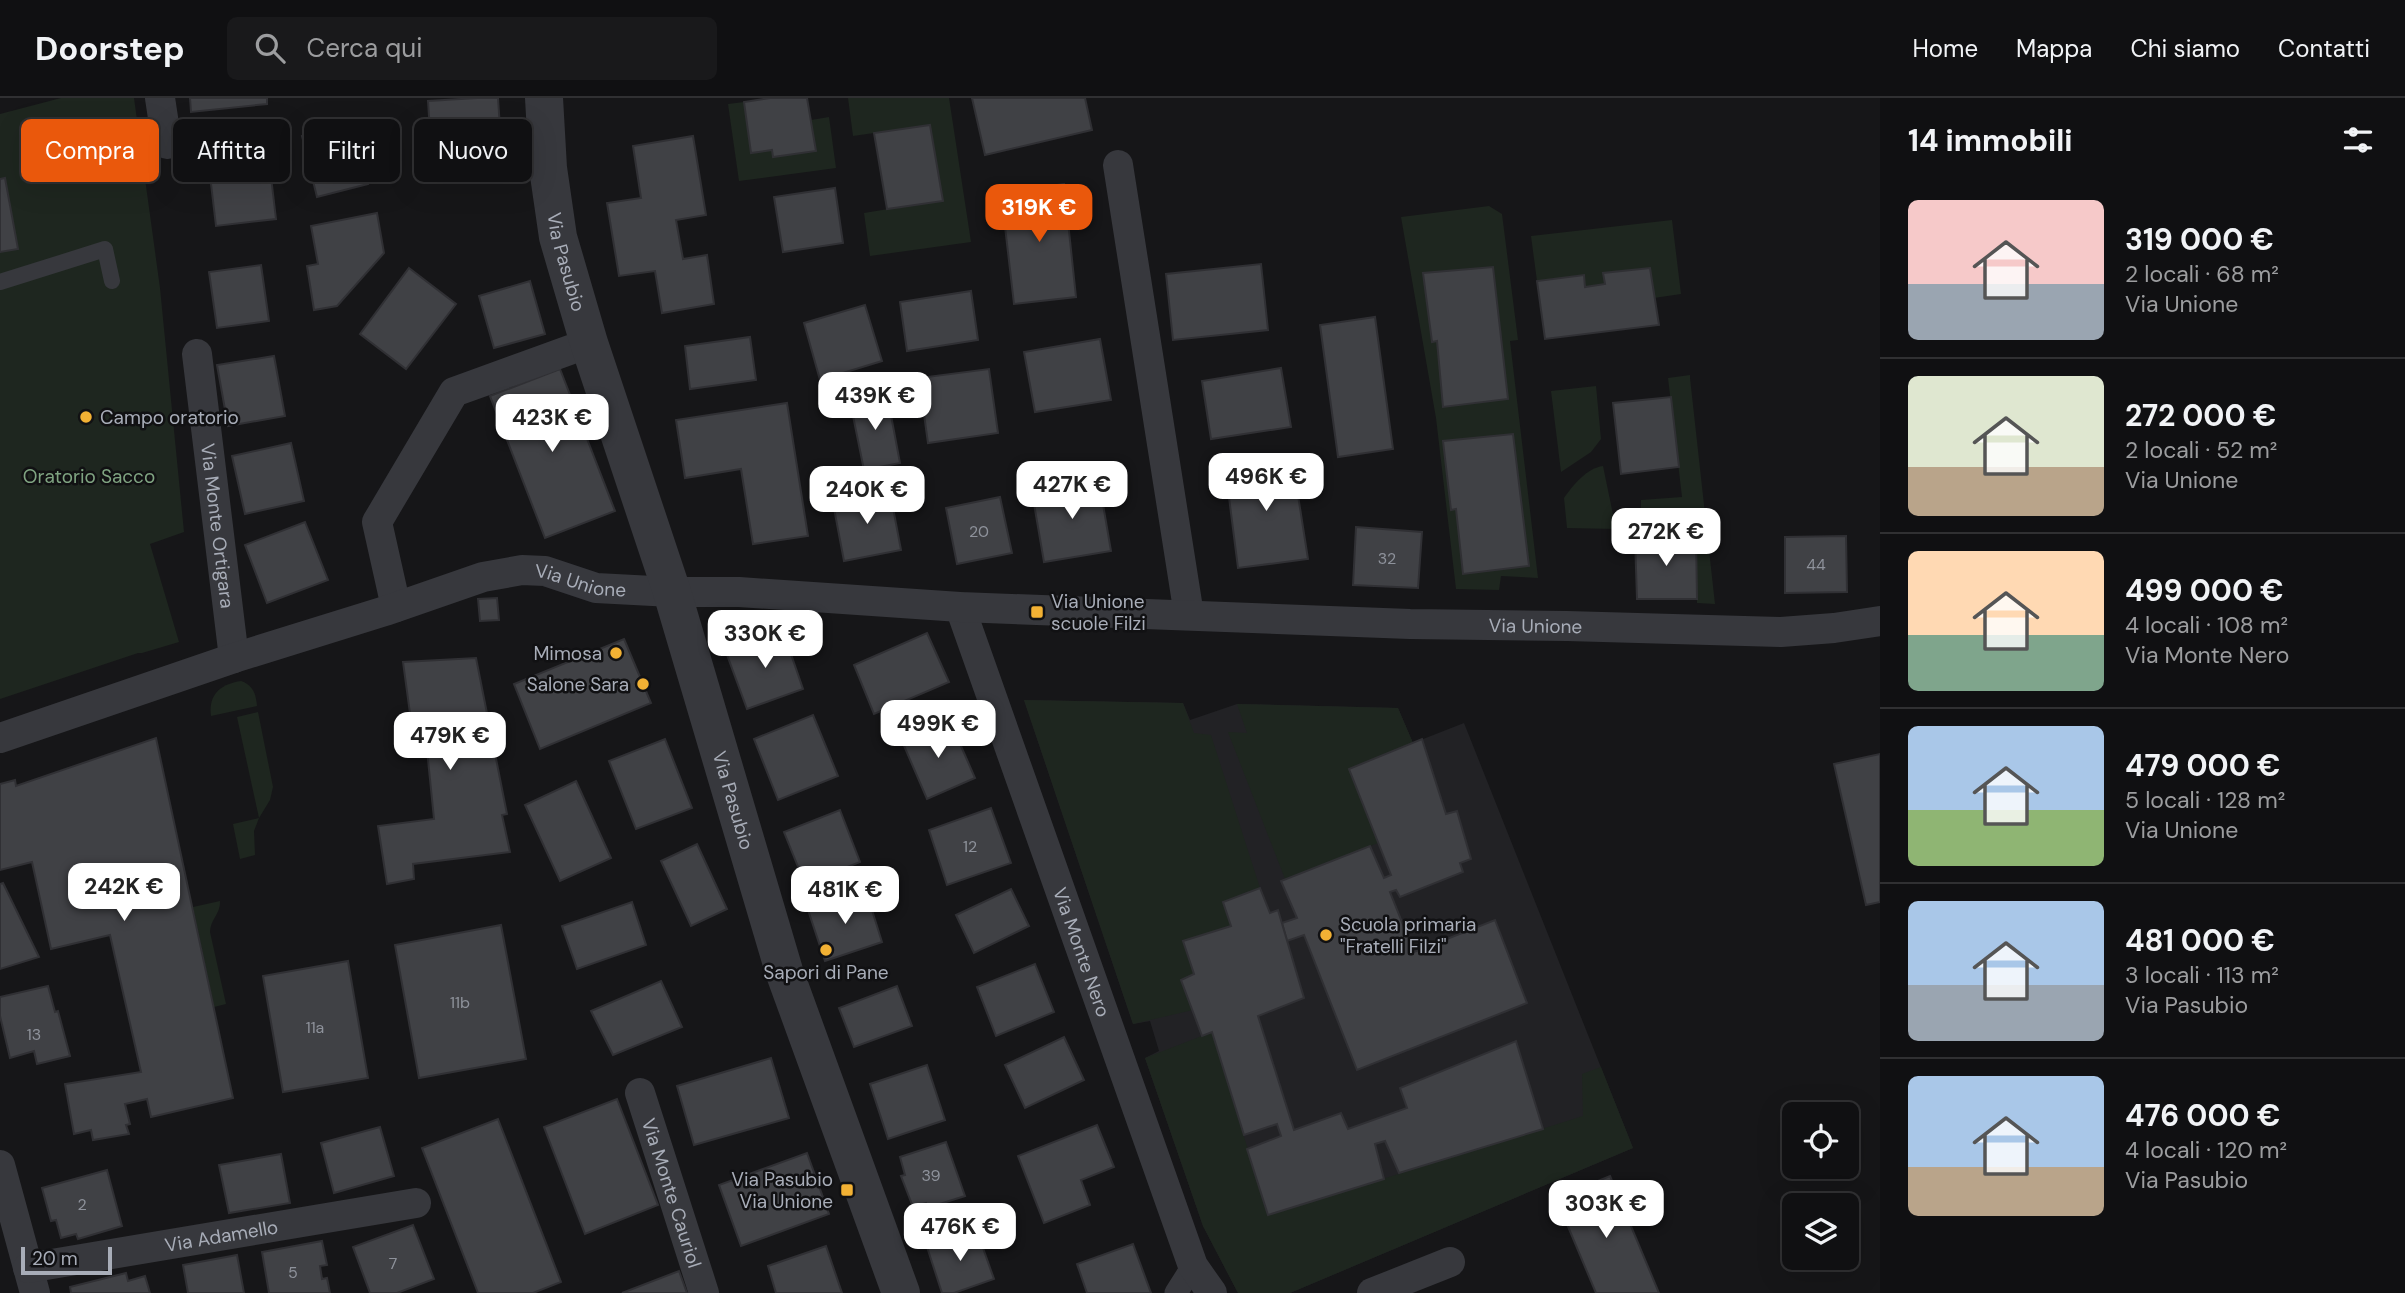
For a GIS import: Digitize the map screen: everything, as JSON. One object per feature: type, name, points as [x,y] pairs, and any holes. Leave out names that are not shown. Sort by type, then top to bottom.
[{"type":"street","points":[[160,98],[167,144]]},
{"type":"street","name":"Via Pasubio","points":[[544,98],[548,168],[558,237],[589,343],[672,592],[783,971],[901,1293]]},
{"type":"street","points":[[1118,165],[1189,615]]},
{"type":"street","points":[[396,607],[377,522],[454,392],[589,343]]},
{"type":"street","name":"Via Monte Ortigara","points":[[197,354],[234,658]]},
{"type":"street","name":"Via Unione","points":[[0,738],[483,577],[522,570],[545,571],[596,589],[739,592],[960,607],[1403,624],[1781,632],[1880,621]]},
{"type":"street","name":"Via Monte Nero","points":[[960,607],[1193,1266],[1212,1293]]},
{"type":"street","name":"Via Monte Cauriol","points":[[640,1093],[704,1293]]},
{"type":"street","points":[[0,1165],[10,1239],[31,1280]]},
{"type":"street","name":"Via Adamello","points":[[31,1280],[416,1203]]},
{"type":"street","points":[[1372,1293],[1450,1262]]},
{"type":"street","points":[[1176,1293],[1193,1266]]},
{"type":"lane","points":[[0,282],[105,249],[112,281]]},
{"type":"shaded area","name":"Scuola primaria \"Fratelli Filzi\"","points":[[1024,700],[1183,703],[1190,720],[1237,704],[1398,708],[1413,743],[1464,723],[1633,1148],[1290,1293],[1238,1293],[1203,1226],[1145,1058],[1159,1051],[1150,1021],[1133,1024]]},
{"type":"green space","name":"Oratorio Sacco","points":[[61,98],[134,98],[137,119],[21,119],[21,182],[145,182],[160,288],[184,532],[150,544],[179,642],[0,699],[0,114]]},
{"type":"green space","points":[[848,98],[949,98],[971,242],[870,256],[864,213],[943,200],[930,125],[853,136]]},
{"type":"green space","points":[[744,102],[751,153],[772,150],[773,157],[815,151],[811,120],[829,117],[836,168],[739,181],[728,104]]},
{"type":"green space","points":[[1489,206],[1502,214],[1518,340],[1510,341],[1538,578],[1501,576],[1499,590],[1456,589],[1436,418],[1401,217]],"holes":[[[1493,267],[1508,399],[1444,407],[1437,341],[1432,341],[1423,274]],[[1513,434],[1529,566],[1464,574],[1456,509],[1451,509],[1443,441]]]},
{"type":"green space","points":[[1672,220],[1681,294],[1654,298],[1650,268],[1604,273],[1605,284],[1585,287],[1583,276],[1537,281],[1531,236]]},
{"type":"green space","points":[[1690,375],[1715,604],[1697,603],[1696,536],[1640,538],[1641,500],[1682,497],[1668,378]]},
{"type":"green space","points":[[1596,386],[1601,439],[1591,452],[1561,472],[1551,391]]},
{"type":"green space","points":[[1603,466],[1616,529],[1567,528],[1564,498],[1586,474]]},
{"type":"green space","points":[[241,681],[253,691],[257,706],[211,716],[212,702],[217,691]]},
{"type":"green space","points":[[1024,700],[1183,703],[1194,733],[1211,735],[1260,888],[1223,902],[1231,926],[1183,942],[1194,974],[1181,980],[1193,1010],[1133,1024]]},
{"type":"green space","points":[[1237,704],[1398,708],[1413,743],[1349,769],[1378,843],[1285,879],[1228,732],[1247,733]]},
{"type":"green space","points":[[258,712],[273,787],[270,800],[259,818],[237,717]]},
{"type":"green space","points":[[259,818],[254,831],[255,855],[240,859],[233,824]]},
{"type":"green space","points":[[220,901],[210,932],[226,1004],[214,1007],[193,907]]},
{"type":"green space","points":[[1212,1032],[1268,1215],[1583,1116],[1582,1074],[1601,1067],[1633,1148],[1290,1293],[1238,1293],[1203,1226],[1145,1058]]},
{"type":"building","points":[[190,98],[267,98],[267,104],[191,112]]},
{"type":"building","points":[[498,98],[499,119],[429,119],[428,101]]},
{"type":"building","points":[[770,98],[807,98],[816,151],[773,157],[772,150],[751,153],[744,102]]},
{"type":"building","points":[[972,98],[1085,98],[1092,130],[985,155]]},
{"type":"building","points":[[930,125],[943,201],[887,209],[874,133]]},
{"type":"building","points":[[693,136],[706,215],[676,220],[683,259],[707,255],[714,304],[662,313],[655,271],[619,276],[607,203],[641,198],[633,146]]},
{"type":"building","points":[[5,178],[18,249],[0,252],[0,179]]},
{"type":"building","points":[[211,182],[272,182],[276,219],[216,226]]},
{"type":"building","points":[[313,182],[367,182],[368,184],[317,197]]},
{"type":"building","points":[[1064,184],[1076,297],[1014,304],[1001,192]]},
{"type":"building","points":[[835,188],[843,243],[783,252],[774,197]]},
{"type":"building","points":[[377,213],[384,253],[337,306],[314,310],[307,266],[318,264],[311,226]]},
{"type":"building","points":[[1261,264],[1268,330],[1173,340],[1166,274]]},
{"type":"building","points":[[261,265],[269,321],[217,328],[209,272]]},
{"type":"building","points":[[1493,267],[1508,399],[1443,407],[1437,341],[1432,342],[1423,273]]},
{"type":"building","points":[[409,268],[456,304],[406,369],[360,334]]},
{"type":"building","points":[[1650,268],[1659,325],[1545,339],[1537,281],[1584,275],[1585,287],[1605,284],[1603,273]]},
{"type":"building","points":[[530,281],[545,334],[494,348],[479,296]]},
{"type":"building","points":[[971,291],[978,340],[907,351],[900,302]]},
{"type":"building","points":[[865,305],[882,361],[820,380],[804,323]]},
{"type":"building","points":[[1375,317],[1393,449],[1338,457],[1320,325]]},
{"type":"building","points":[[750,337],[756,380],[690,389],[685,346]]},
{"type":"building","points":[[1100,339],[1111,400],[1035,412],[1024,352]]},
{"type":"building","points":[[274,356],[285,416],[228,426],[217,365]]},
{"type":"building","points":[[1281,368],[1291,427],[1211,439],[1202,381]]},
{"type":"building","points":[[560,369],[615,511],[545,538],[490,396]]},
{"type":"building","points":[[989,369],[998,433],[928,443],[919,378]]},
{"type":"building","points":[[887,394],[900,463],[864,470],[850,401]]},
{"type":"building","points":[[1671,397],[1679,467],[1621,474],[1613,403]]},
{"type":"building","points":[[787,403],[808,536],[753,544],[741,469],[685,478],[676,420]]},
{"type":"building","points":[[1513,434],[1529,566],[1463,574],[1456,509],[1451,510],[1443,441]]},
{"type":"building","points":[[291,443],[304,501],[245,514],[232,456]]},
{"type":"building","points":[[1292,457],[1308,559],[1238,568],[1225,466]]},
{"type":"building","points":[[1099,481],[1111,551],[1044,562],[1032,492]]},
{"type":"building","points":[[890,492],[901,550],[844,561],[833,503]]},
{"type":"building","points":[[1000,497],[1012,553],[957,564],[946,508]]},
{"type":"building","points":[[305,522],[328,580],[267,603],[245,545]]},
{"type":"building","points":[[1356,527],[1422,532],[1418,588],[1353,585]]},
{"type":"building","points":[[1696,536],[1697,599],[1637,599],[1635,538]]},
{"type":"building","points":[[1846,536],[1847,592],[1785,593],[1785,537]]},
{"type":"building","points":[[497,598],[499,620],[480,621],[478,599]]},
{"type":"building","points":[[783,631],[803,689],[747,709],[726,652]]},
{"type":"building","points":[[927,633],[949,682],[874,714],[854,665]]},
{"type":"building","points":[[624,639],[651,703],[540,749],[514,684]]},
{"type":"building","points":[[476,658],[507,814],[502,815],[510,852],[413,864],[414,879],[387,884],[378,826],[434,819],[424,720],[411,721],[403,662]]},
{"type":"building","points":[[813,715],[838,776],[778,800],[754,739]]},
{"type":"building","points":[[950,721],[975,778],[927,799],[902,741]]},
{"type":"building","points":[[156,738],[233,1098],[151,1117],[147,1099],[125,1104],[130,1124],[126,1125],[129,1134],[93,1140],[91,1130],[74,1134],[65,1084],[141,1072],[110,935],[51,949],[32,862],[0,870],[0,784],[15,780],[16,786]]},
{"type":"building","points":[[665,739],[692,808],[636,829],[609,761]]},
{"type":"building","points":[[1422,739],[1446,814],[1457,811],[1471,859],[1460,863],[1463,872],[1400,897],[1396,890],[1390,892],[1414,952],[1495,920],[1527,1003],[1357,1070],[1304,935],[1287,941],[1282,923],[1297,918],[1281,881],[1370,846],[1384,878],[1391,875],[1349,769]]},
{"type":"building","points":[[1880,754],[1880,902],[1866,905],[1834,764]]},
{"type":"building","points":[[576,781],[611,858],[560,881],[525,805]]},
{"type":"building","points":[[991,808],[1011,863],[947,885],[929,830]]},
{"type":"building","points":[[840,810],[860,862],[805,884],[784,832]]},
{"type":"building","points":[[697,844],[727,909],[691,926],[661,861]]},
{"type":"building","points":[[3,883],[39,957],[0,969],[0,884]]},
{"type":"building","points":[[1260,888],[1270,913],[1278,910],[1304,998],[1258,1016],[1294,1130],[1341,1113],[1348,1129],[1407,1108],[1400,1088],[1516,1041],[1543,1129],[1399,1173],[1385,1141],[1375,1144],[1384,1179],[1268,1215],[1247,1149],[1281,1136],[1277,1124],[1244,1135],[1212,1032],[1202,1036],[1181,980],[1194,974],[1183,941],[1231,926],[1223,902]]},
{"type":"building","points":[[1011,889],[1029,926],[974,953],[956,915]]},
{"type":"building","points":[[866,891],[882,942],[825,961],[808,910]]},
{"type":"building","points":[[632,902],[646,945],[577,969],[562,926]]},
{"type":"building","points":[[501,925],[526,1059],[419,1078],[395,945]]},
{"type":"building","points":[[348,961],[368,1078],[283,1092],[263,976]]},
{"type":"building","points":[[1035,964],[1054,1012],[996,1036],[977,987]]},
{"type":"building","points":[[661,981],[682,1027],[613,1055],[591,1011]]},
{"type":"building","points":[[48,986],[70,1056],[37,1064],[34,1051],[10,1058],[0,1016],[0,997]]},
{"type":"building","points":[[897,986],[912,1026],[854,1047],[839,1008]]},
{"type":"building","points":[[1064,1037],[1084,1080],[1025,1108],[1005,1065]]},
{"type":"building","points":[[771,1058],[789,1118],[694,1145],[677,1086]]},
{"type":"building","points":[[927,1065],[945,1120],[888,1139],[870,1084]]},
{"type":"building","points":[[617,1099],[658,1205],[585,1234],[544,1127]]},
{"type":"building","points":[[498,1119],[561,1282],[533,1293],[478,1293],[422,1148]]},
{"type":"building","points":[[1097,1125],[1114,1167],[1081,1180],[1090,1205],[1044,1223],[1018,1156]]},
{"type":"building","points":[[380,1127],[394,1176],[334,1193],[321,1143]]},
{"type":"building","points":[[946,1142],[965,1196],[927,1208],[926,1203],[913,1207],[901,1176],[905,1175],[900,1157]]},
{"type":"building","points":[[807,1153],[829,1214],[741,1246],[719,1185]]},
{"type":"building","points":[[281,1154],[290,1203],[229,1213],[219,1165]]},
{"type":"building","points":[[107,1170],[122,1226],[78,1239],[76,1234],[61,1238],[56,1220],[51,1221],[42,1188]]},
{"type":"building","points":[[1610,1176],[1659,1293],[1596,1293],[1556,1198]]},
{"type":"building","points":[[413,1225],[434,1279],[397,1293],[370,1293],[353,1247]]},
{"type":"building","points":[[977,1231],[994,1279],[954,1293],[942,1293],[927,1247]]},
{"type":"building","points":[[322,1241],[327,1265],[320,1266],[322,1279],[327,1278],[330,1293],[269,1293],[262,1252]]},
{"type":"building","points":[[1133,1244],[1151,1293],[1087,1293],[1077,1264]]},
{"type":"building","points":[[826,1246],[842,1293],[776,1293],[768,1266]]},
{"type":"building","points":[[237,1255],[244,1293],[188,1293],[183,1265]]},
{"type":"building","points":[[679,1271],[687,1293],[622,1293]]},
{"type":"building","points":[[126,1273],[128,1281],[145,1276],[150,1293],[71,1293],[70,1287]]},
{"type":"place","name":"Campo oratorio","points":[[86,417]]},
{"type":"place","name":"Via Unione scuole Filzi","points":[[1037,612]]},
{"type":"place","name":"Mimosa","points":[[616,653]]},
{"type":"place","name":"Salone Sara","points":[[643,684]]},
{"type":"place","name":"Scuola primaria \"Fratelli Filzi\"","points":[[1326,935]]},
{"type":"place","name":"Sapori di Pane","points":[[826,950]]},
{"type":"place","name":"Via Pasubio Via Unione","points":[[847,1190]]}]
